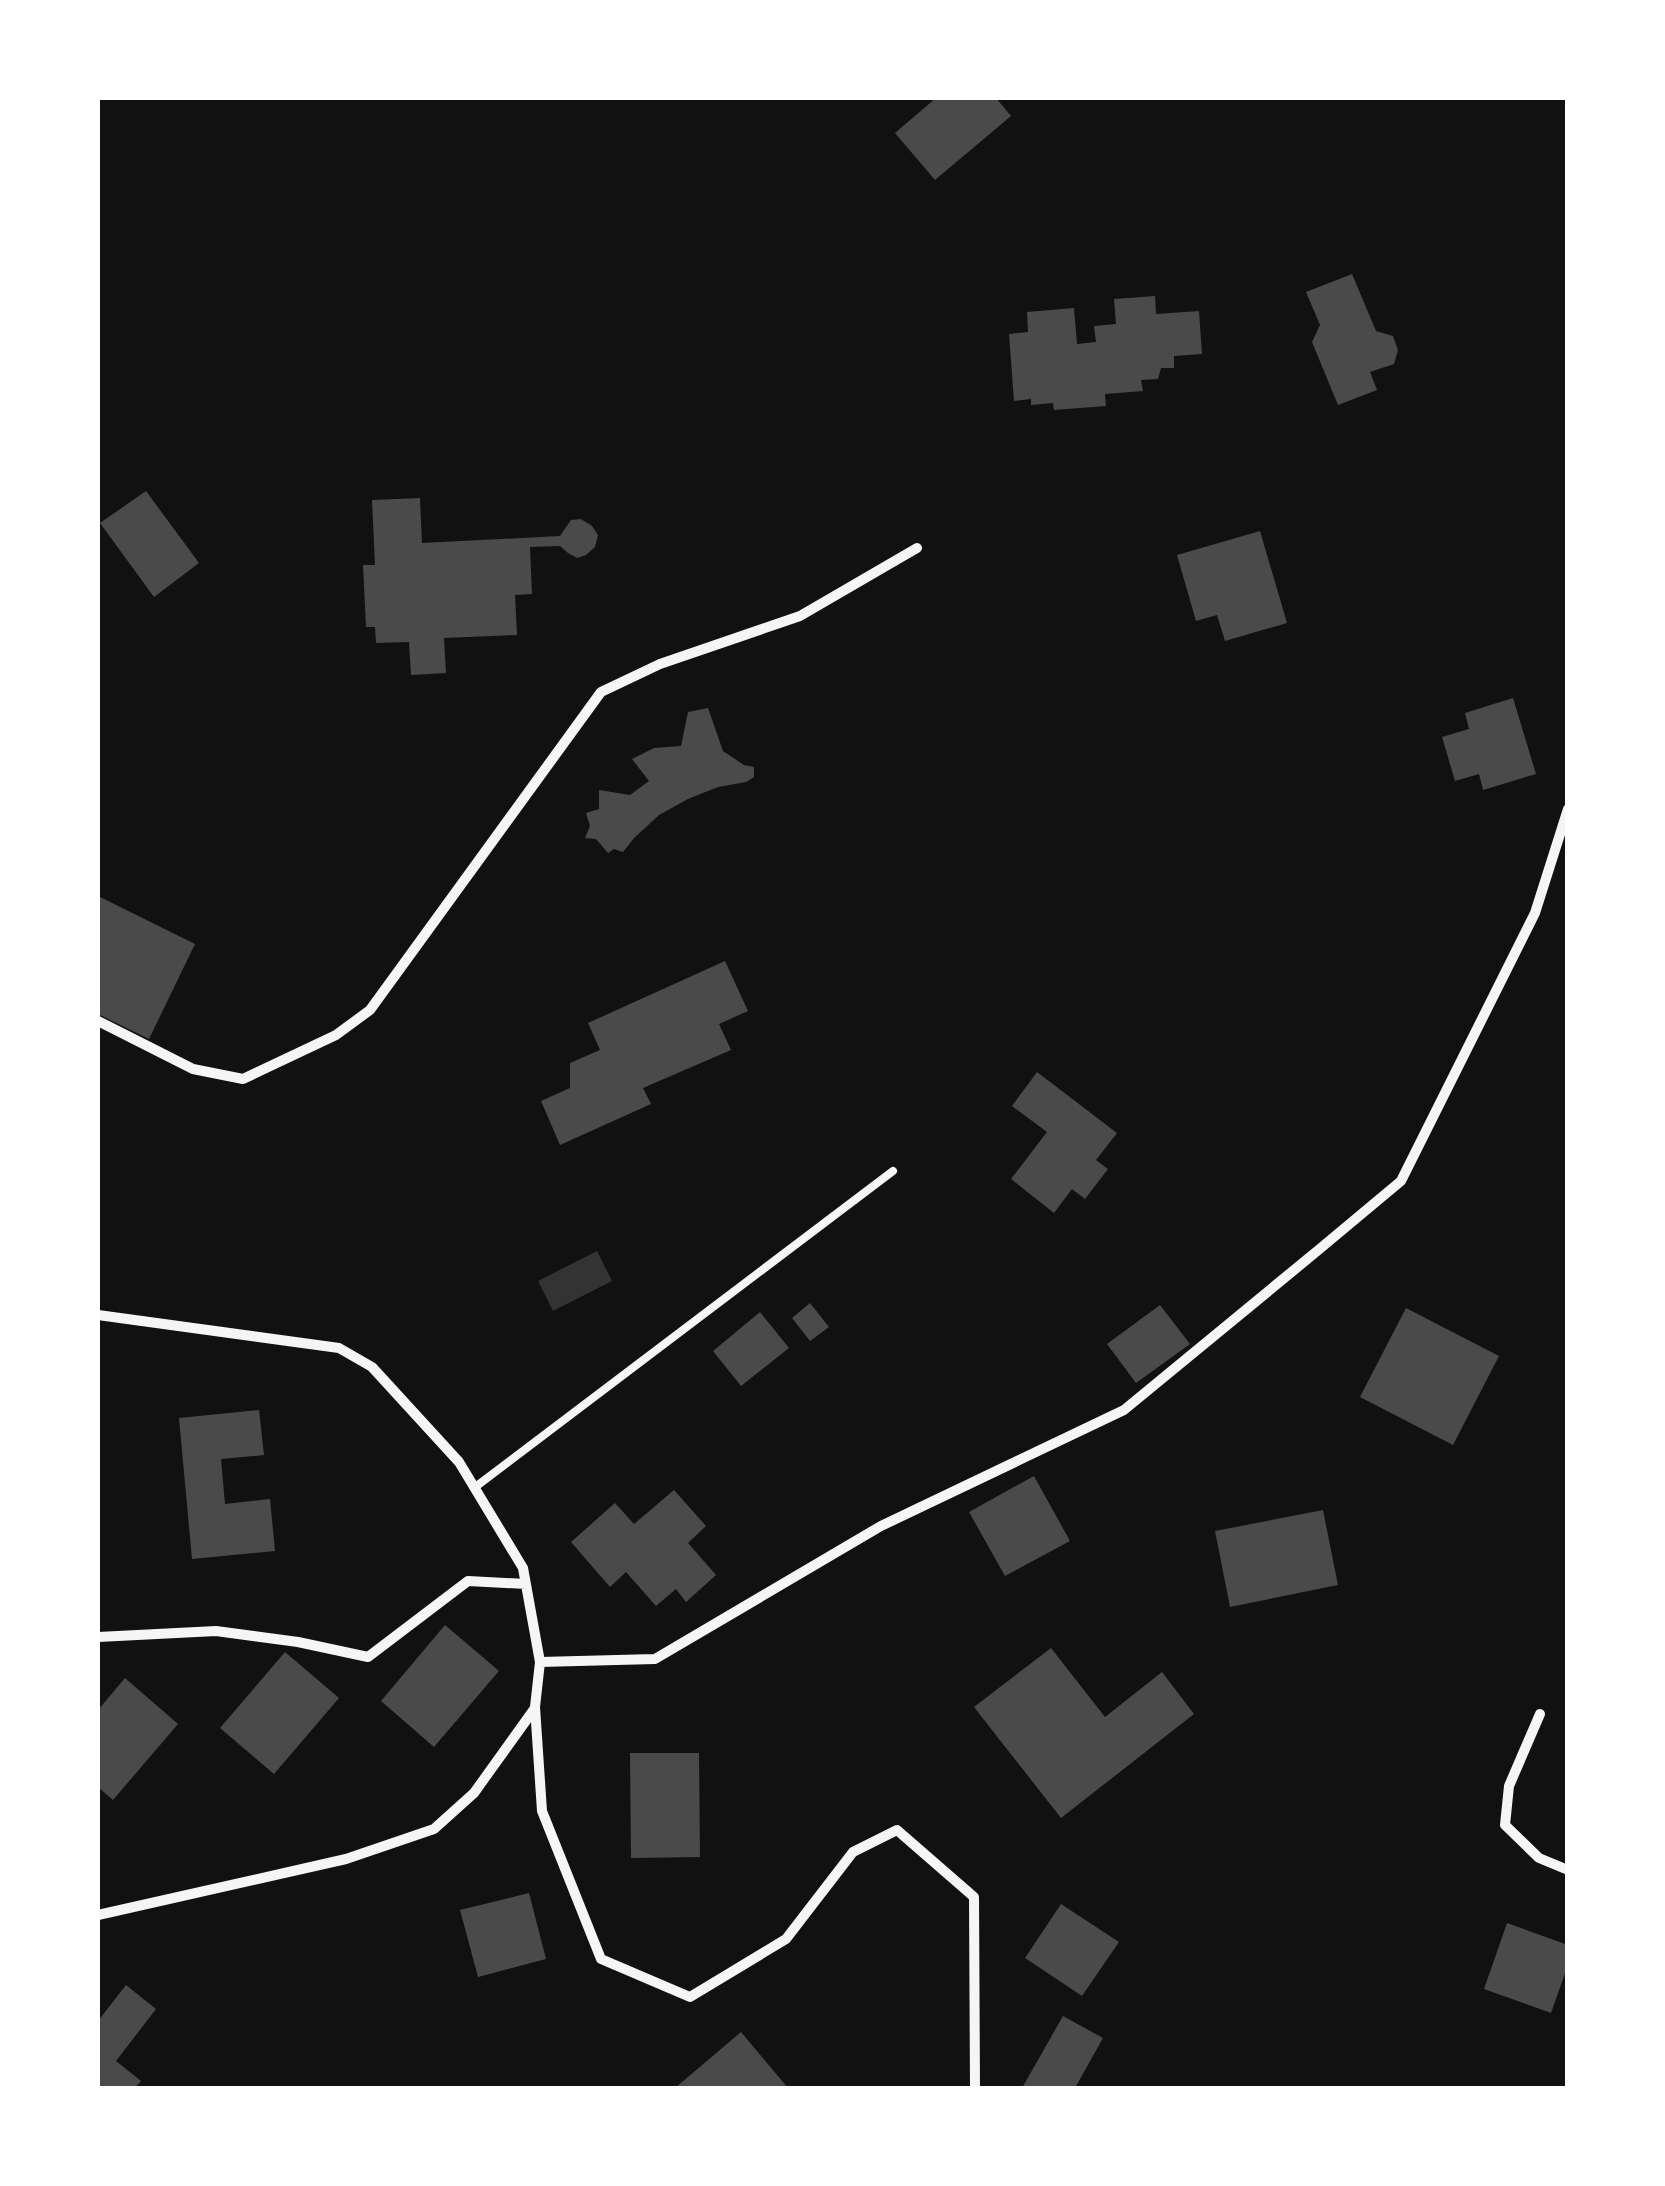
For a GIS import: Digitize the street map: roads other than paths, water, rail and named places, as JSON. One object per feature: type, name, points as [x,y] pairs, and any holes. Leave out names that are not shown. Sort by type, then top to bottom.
[{"type":"street","points":[[98,1021],[193,1069],[243,1078],[336,1035],[370,1010],[601,692],[660,664],[800,616],[917,548]]},
{"type":"street","points":[[540,1662],[655,1659],[881,1526],[1124,1410],[1307,1259],[1401,1181],[1535,913],[1568,809]]},
{"type":"street","points":[[98,1314],[339,1348],[372,1367],[459,1462],[523,1568],[540,1662],[536,1707],[542,1811],[600,1959],[690,1997],[786,1940],[854,1852],[897,1830],[974,1897],[975,2088]]},
{"type":"street","points":[[98,1637],[216,1630],[368,1657],[468,1581],[526,1584]]},
{"type":"street","points":[[98,1916],[346,1859],[434,1829],[474,1793],[536,1707]]},
{"type":"street","points":[[1540,1714],[1509,1786],[1504,1825],[1539,1858],[1568,1870]]},
{"type":"lane","points":[[474,1488],[893,1171]]}]
